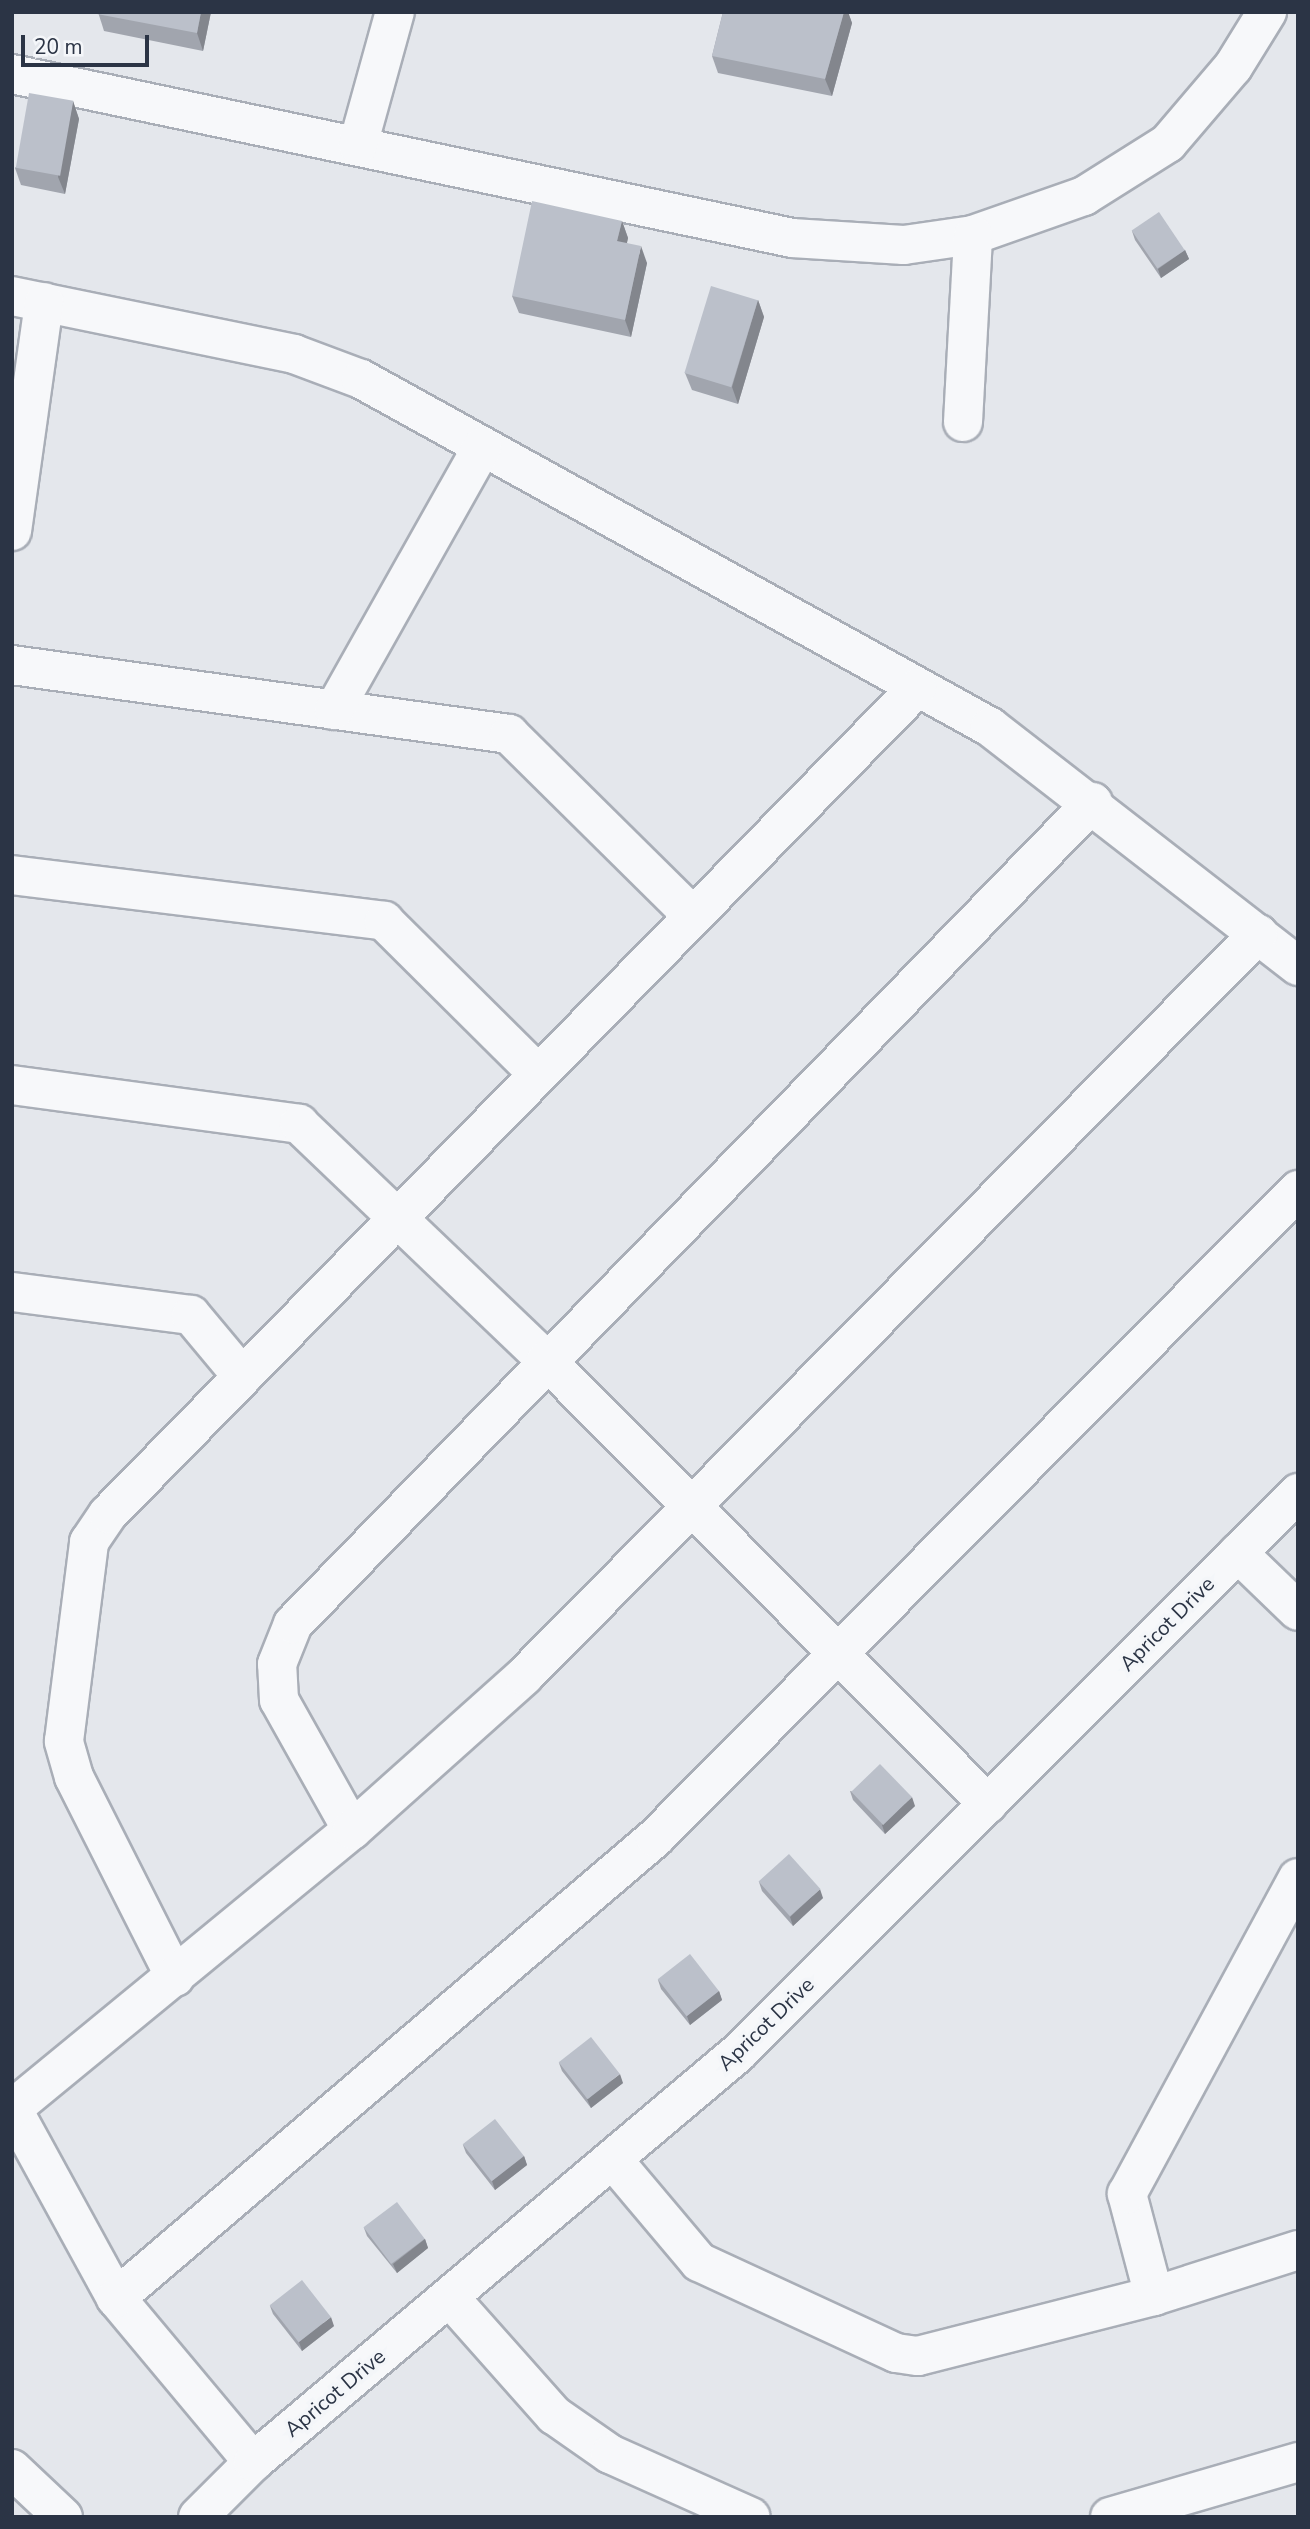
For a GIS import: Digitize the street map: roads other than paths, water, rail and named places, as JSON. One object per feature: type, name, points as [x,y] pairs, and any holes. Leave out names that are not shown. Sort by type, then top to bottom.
[{"type":"street","points":[[358,145],[395,12]]},
{"type":"street","points":[[12,74],[358,145],[792,239],[904,245],[973,235],[1084,196],[1168,143],[1233,67],[1267,12]]},
{"type":"street","points":[[963,422],[973,235]]},
{"type":"street","points":[[12,531],[28,299],[294,354],[361,379],[990,727],[1093,802],[1298,966]]},
{"type":"street","points":[[334,710],[481,447]]},
{"type":"street","points":[[12,665],[509,734],[694,916]]},
{"type":"street","points":[[175,1977],[74,1776],[64,1741],[80,1583],[89,1542],[108,1514],[917,688]]},
{"type":"street","points":[[352,1830],[279,1700],[277,1664],[293,1624],[546,1360],[1093,802]]},
{"type":"street","points":[[12,875],[384,921],[538,1074]]},
{"type":"street","points":[[253,2462],[116,2298],[12,2109],[352,1830],[524,1676],[1258,934]]},
{"type":"street","points":[[12,1085],[299,1124],[546,1360],[988,1804]]},
{"type":"street","points":[[116,2298],[586,1900],[838,1652],[1298,1189]]},
{"type":"street","points":[[12,1292],[191,1315],[242,1376]]},
{"type":"street","name":"Apricot Drive","points":[[198,2517],[253,2462],[614,2161],[738,2053],[1298,1493]]},
{"type":"street","points":[[1238,1553],[1298,1611]]},
{"type":"street","points":[[1154,2296],[1127,2194],[1298,1878]]},
{"type":"street","points":[[614,2161],[699,2262],[896,2353],[918,2356],[1154,2296],[1298,2250]]},
{"type":"street","points":[[450,2298],[554,2415],[610,2454],[751,2517]]},
{"type":"street","points":[[1110,2517],[1298,2462]]},
{"type":"street","points":[[12,2469],[63,2517]]}]
